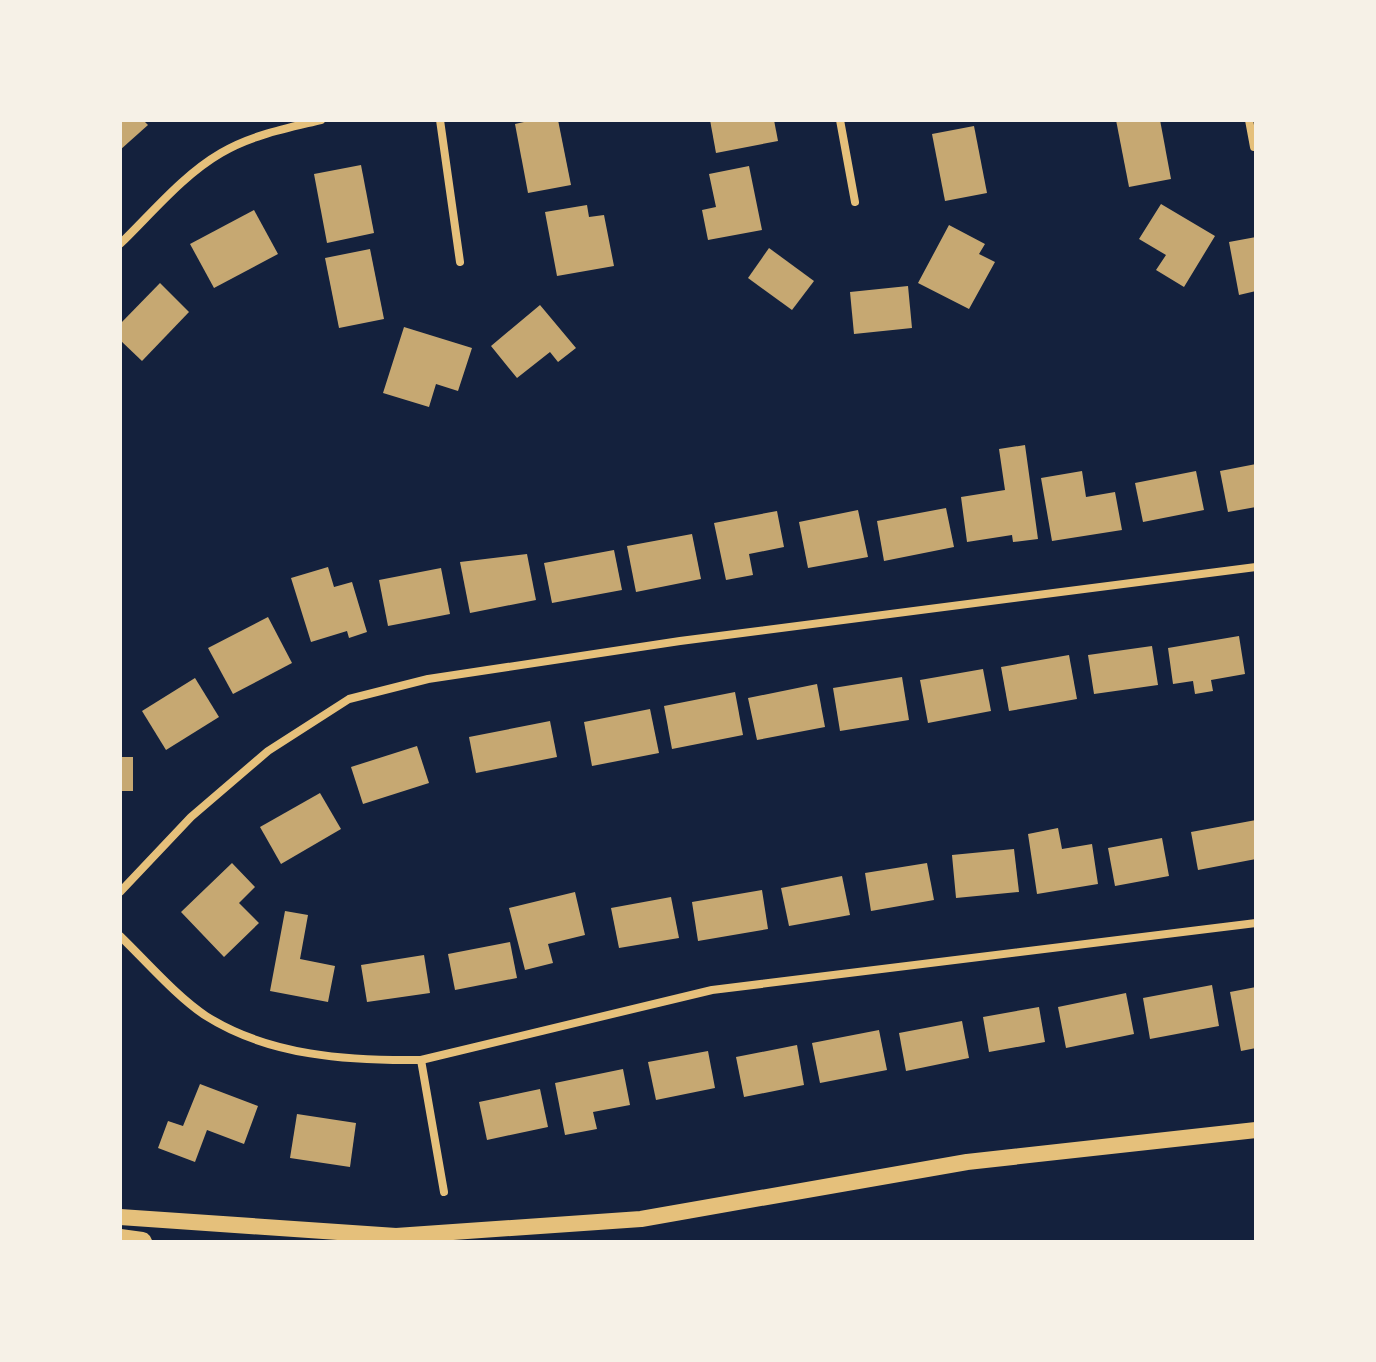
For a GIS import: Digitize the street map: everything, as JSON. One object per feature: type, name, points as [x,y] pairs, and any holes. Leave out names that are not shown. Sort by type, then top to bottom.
[{"type":"highway","points":[[120,1239],[142,1242]]},
{"type":"main road","points":[[120,1217],[396,1236],[641,1219],[967,1162],[1256,1130]]},
{"type":"street","points":[[120,244],[198,169],[223,152],[277,130],[321,120]]},
{"type":"street","points":[[440,120],[460,262]]},
{"type":"street","points":[[840,120],[855,202]]},
{"type":"street","points":[[1249,120],[1254,147]]},
{"type":"street","points":[[120,892],[191,817],[268,751],[349,699],[428,679],[680,641],[1256,567]]},
{"type":"street","points":[[120,936],[206,1016],[267,1043],[322,1056],[371,1061],[421,1060],[712,990],[1256,923]]},
{"type":"street","points":[[421,1060],[444,1192]]},
{"type":"building","points":[[120,120],[143,120],[148,125],[120,150]]},
{"type":"building","points":[[558,120],[571,185],[528,193],[515,124]]},
{"type":"building","points":[[710,120],[774,120],[778,141],[716,153]]},
{"type":"building","points":[[1116,120],[1160,120],[1171,179],[1129,187]]},
{"type":"building","points":[[974,126],[987,193],[945,201],[932,134]]},
{"type":"building","points":[[361,165],[374,233],[327,243],[314,174]]},
{"type":"building","points":[[749,166],[762,230],[708,240],[702,210],[716,207],[709,174]]},
{"type":"building","points":[[1161,204],[1215,236],[1184,287],[1156,270],[1166,255],[1139,239]]},
{"type":"building","points":[[587,205],[589,217],[604,215],[614,266],[557,276],[545,212]]},
{"type":"building","points":[[254,210],[278,254],[214,288],[190,244]]},
{"type":"building","points":[[949,225],[985,244],[979,254],[995,262],[969,309],[918,283]]},
{"type":"building","points":[[1256,237],[1256,291],[1239,295],[1229,242]]},
{"type":"building","points":[[769,248],[814,281],[792,310],[748,278]]},
{"type":"building","points":[[370,249],[384,319],[339,328],[325,258]]},
{"type":"building","points":[[160,283],[189,312],[142,361],[120,340],[120,324]]},
{"type":"building","points":[[908,286],[912,328],[854,334],[850,292]]},
{"type":"building","points":[[540,305],[576,348],[558,362],[550,352],[517,378],[491,346]]},
{"type":"building","points":[[404,327],[472,348],[458,391],[436,384],[429,407],[383,393]]},
{"type":"building","points":[[1025,445],[1038,539],[1013,542],[1012,535],[967,542],[961,497],[1005,490],[999,449]]},
{"type":"building","points":[[1256,464],[1256,507],[1228,512],[1220,471]]},
{"type":"building","points":[[1082,471],[1086,497],[1115,492],[1122,530],[1052,541],[1041,478]]},
{"type":"building","points":[[1196,471],[1204,510],[1143,522],[1135,483]]},
{"type":"building","points":[[946,508],[954,547],[884,561],[877,521]]},
{"type":"building","points":[[858,510],[868,557],[808,568],[799,522]]},
{"type":"building","points":[[777,511],[784,547],[749,554],[753,575],[726,580],[714,523]]},
{"type":"building","points":[[692,534],[701,579],[636,592],[627,546]]},
{"type":"building","points":[[614,550],[622,590],[552,603],[544,563]]},
{"type":"building","points":[[527,554],[536,600],[470,613],[460,562]]},
{"type":"building","points":[[328,567],[334,587],[352,582],[367,632],[349,638],[347,631],[311,642],[291,578]]},
{"type":"building","points":[[441,568],[450,614],[388,626],[379,580]]},
{"type":"building","points":[[268,617],[292,663],[233,694],[208,648]]},
{"type":"building","points":[[1239,636],[1245,674],[1211,680],[1213,691],[1195,694],[1193,681],[1173,684],[1168,648]]},
{"type":"building","points":[[1152,646],[1158,685],[1094,694],[1088,655]]},
{"type":"building","points":[[1069,655],[1077,699],[1009,711],[1001,667]]},
{"type":"building","points":[[983,669],[991,711],[928,723],[920,680]]},
{"type":"building","points":[[902,677],[909,720],[840,731],[833,688]]},
{"type":"building","points":[[195,678],[219,717],[166,750],[142,711]]},
{"type":"building","points":[[817,684],[825,727],[757,740],[748,698]]},
{"type":"building","points":[[735,692],[743,735],[672,749],[664,706]]},
{"type":"building","points":[[650,709],[659,753],[592,766],[584,722]]},
{"type":"building","points":[[550,721],[557,757],[476,773],[469,737]]},
{"type":"building","points":[[417,746],[429,783],[363,804],[351,767]]},
{"type":"building","points":[[120,757],[133,757],[133,791],[120,791]]},
{"type":"building","points":[[320,793],[341,829],[281,864],[260,827]]},
{"type":"building","points":[[1256,820],[1256,859],[1198,870],[1191,832]]},
{"type":"building","points":[[1058,828],[1062,849],[1092,844],[1098,884],[1037,894],[1028,834]]},
{"type":"building","points":[[1162,838],[1169,876],[1115,886],[1108,848]]},
{"type":"building","points":[[1014,849],[1019,892],[956,898],[952,855]]},
{"type":"building","points":[[232,863],[255,887],[239,903],[259,923],[224,957],[181,912]]},
{"type":"building","points":[[927,863],[934,900],[871,911],[865,873]]},
{"type":"building","points":[[842,876],[850,915],[789,926],[781,888]]},
{"type":"building","points":[[762,890],[768,929],[698,941],[692,902]]},
{"type":"building","points":[[575,892],[585,935],[548,944],[553,963],[525,970],[509,908]]},
{"type":"building","points":[[671,897],[679,938],[619,948],[611,908]]},
{"type":"building","points":[[285,911],[308,915],[300,959],[335,966],[328,1002],[270,991]]},
{"type":"building","points":[[510,942],[517,978],[455,990],[448,954]]},
{"type":"building","points":[[424,955],[430,993],[367,1002],[361,965]]},
{"type":"building","points":[[1212,985],[1219,1026],[1150,1039],[1143,998]]},
{"type":"building","points":[[1256,987],[1256,1048],[1241,1051],[1230,992]]},
{"type":"building","points":[[1126,993],[1134,1034],[1066,1048],[1058,1007]]},
{"type":"building","points":[[1039,1007],[1045,1042],[989,1052],[983,1017]]},
{"type":"building","points":[[962,1021],[969,1058],[906,1071],[899,1033]]},
{"type":"building","points":[[879,1030],[887,1070],[820,1083],[812,1043]]},
{"type":"building","points":[[797,1045],[804,1085],[744,1097],[736,1057]]},
{"type":"building","points":[[708,1051],[715,1088],[656,1100],[648,1062]]},
{"type":"building","points":[[623,1069],[630,1105],[593,1112],[597,1129],[565,1135],[555,1083]]},
{"type":"building","points":[[200,1084],[258,1106],[244,1144],[207,1130],[195,1162],[158,1148],[168,1121],[183,1126]]},
{"type":"building","points":[[540,1089],[548,1127],[487,1140],[479,1102]]},
{"type":"building","points":[[297,1114],[356,1123],[350,1167],[290,1158]]}]
